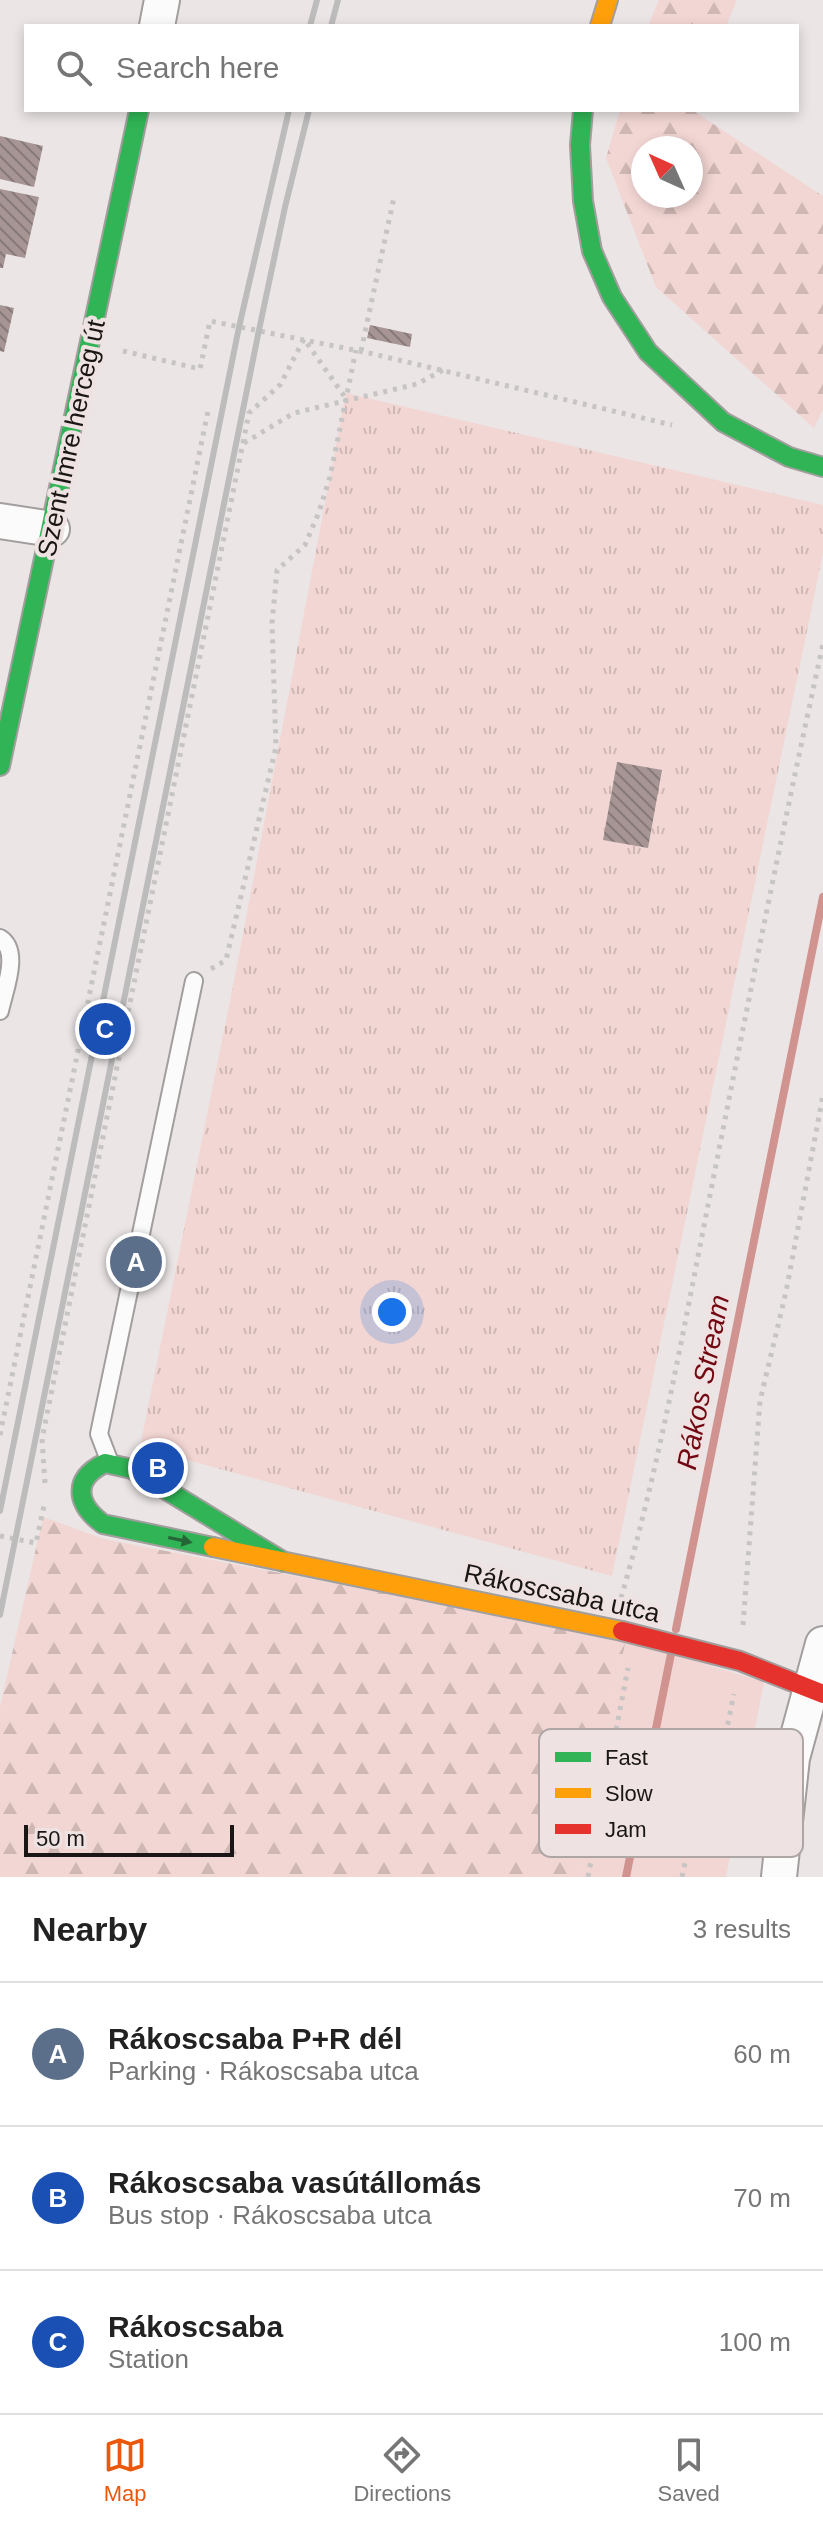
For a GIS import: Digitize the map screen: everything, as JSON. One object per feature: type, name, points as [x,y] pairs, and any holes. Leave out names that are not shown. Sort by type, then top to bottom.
[{"type":"street","points":[[157,24],[162,0]]},
{"type":"street","points":[[601,24],[608,0]]},
{"type":"street","name":"Szent Imre herceg út","points":[[0,766],[139,112]]},
{"type":"street","points":[[583,112],[580,145],[583,201],[592,251],[612,297],[648,352],[723,422],[789,457],[823,467]]},
{"type":"street","points":[[0,521],[52,529]]},
{"type":"street","name":"Rákoscsaba utca","points":[[284,1562],[132,1469],[109,1462],[99,1465],[90,1473],[80,1491],[80,1499],[88,1514],[103,1524],[284,1562],[623,1631],[740,1661],[816,1691]]},
{"type":"street","points":[[802,1729],[816,1691],[823,1644]]},
{"type":"street","points":[[779,1877],[781,1857]]},
{"type":"lane","points":[[0,938],[6,941],[11,955],[0,1011]]},
{"type":"lane","points":[[109,1462],[99,1434],[194,981]]},
{"type":"path","points":[[194,981],[226,960],[276,747],[272,623],[277,570],[305,545],[330,477],[394,197]]},
{"type":"path","points":[[91,344],[200,369],[210,321],[358,350],[676,426]]},
{"type":"path","points":[[304,339],[347,400]]},
{"type":"path","points":[[0,1536],[36,1543],[46,1496],[42,1439],[249,413],[280,385],[304,339]]},
{"type":"path","points":[[243,444],[294,413],[417,384],[443,370]]},
{"type":"path","points":[[1,1432],[209,406]]},
{"type":"path","points":[[616,1729],[630,1651],[623,1631],[637,1541],[678,1355],[779,844],[823,644]]},
{"type":"path","points":[[725,1729],[740,1661],[760,1401],[786,1292],[823,1095]]},
{"type":"path","points":[[588,1877],[592,1857]]},
{"type":"path","points":[[682,1877],[686,1857]]},
{"type":"green space","points":[[659,0],[737,0],[727,24],[649,24]]},
{"type":"green space","points":[[619,112],[695,112],[823,196],[823,409],[814,428],[656,287],[606,158]]},
{"type":"green space","points":[[346,393],[823,505],[823,553],[612,1576],[140,1447],[234,981]]},
{"type":"green space","points":[[43,1517],[104,1539],[626,1640],[607,1729],[539,1729],[539,1857],[580,1857],[576,1877],[0,1877],[0,1707]]},
{"type":"green space","points":[[626,1640],[764,1682],[755,1729],[607,1729]]},
{"type":"green space","points":[[580,1857],[730,1857],[726,1877],[576,1877]]},
{"type":"building","points":[[0,136],[43,146],[34,187],[0,179]]},
{"type":"building","points":[[0,189],[39,197],[25,258],[6,254],[3,268],[0,268]]},
{"type":"building","points":[[0,305],[14,308],[4,352],[0,351]]},
{"type":"building","points":[[370,325],[412,334],[410,347],[367,338]]},
{"type":"building","points":[[617,762],[662,770],[648,848],[603,840]]},
{"type":"waterway","name":"Rákos Stream","points":[[676,1629],[823,897]]},
{"type":"waterway","name":"Rákos Stream","points":[[656,1729],[671,1654]]},
{"type":"waterway","name":"Rákos Stream","points":[[626,1877],[630,1857]]},
{"type":"railway","points":[[311,24],[317,0]]},
{"type":"railway","points":[[332,24],[338,0]]},
{"type":"railway","points":[[0,1511],[239,327],[289,112]]},
{"type":"railway","points":[[0,1615],[259,330],[309,112]]},
{"type":"traffic: fast","points":[[0,766],[139,112]]},
{"type":"traffic: fast","points":[[583,112],[580,145],[583,201],[592,251],[612,297],[648,352],[723,422],[789,457],[823,467]]},
{"type":"traffic: fast","points":[[213,1547],[103,1524],[83,1500],[83,1484],[87,1476],[105,1463],[132,1469],[284,1562]]},
{"type":"traffic: slow","points":[[601,24],[608,0]]},
{"type":"traffic: slow","points":[[213,1547],[622,1631]]},
{"type":"traffic: jam","points":[[622,1631],[740,1661],[823,1694]]},
{"type":"place","name":"Rákoscsaba","points":[[105,1029]]},
{"type":"place","name":"Rákoscsaba P+R dél","points":[[136,1262]]},
{"type":"place","name":"Rákoscsaba vasútállomás","points":[[158,1468]]}]
